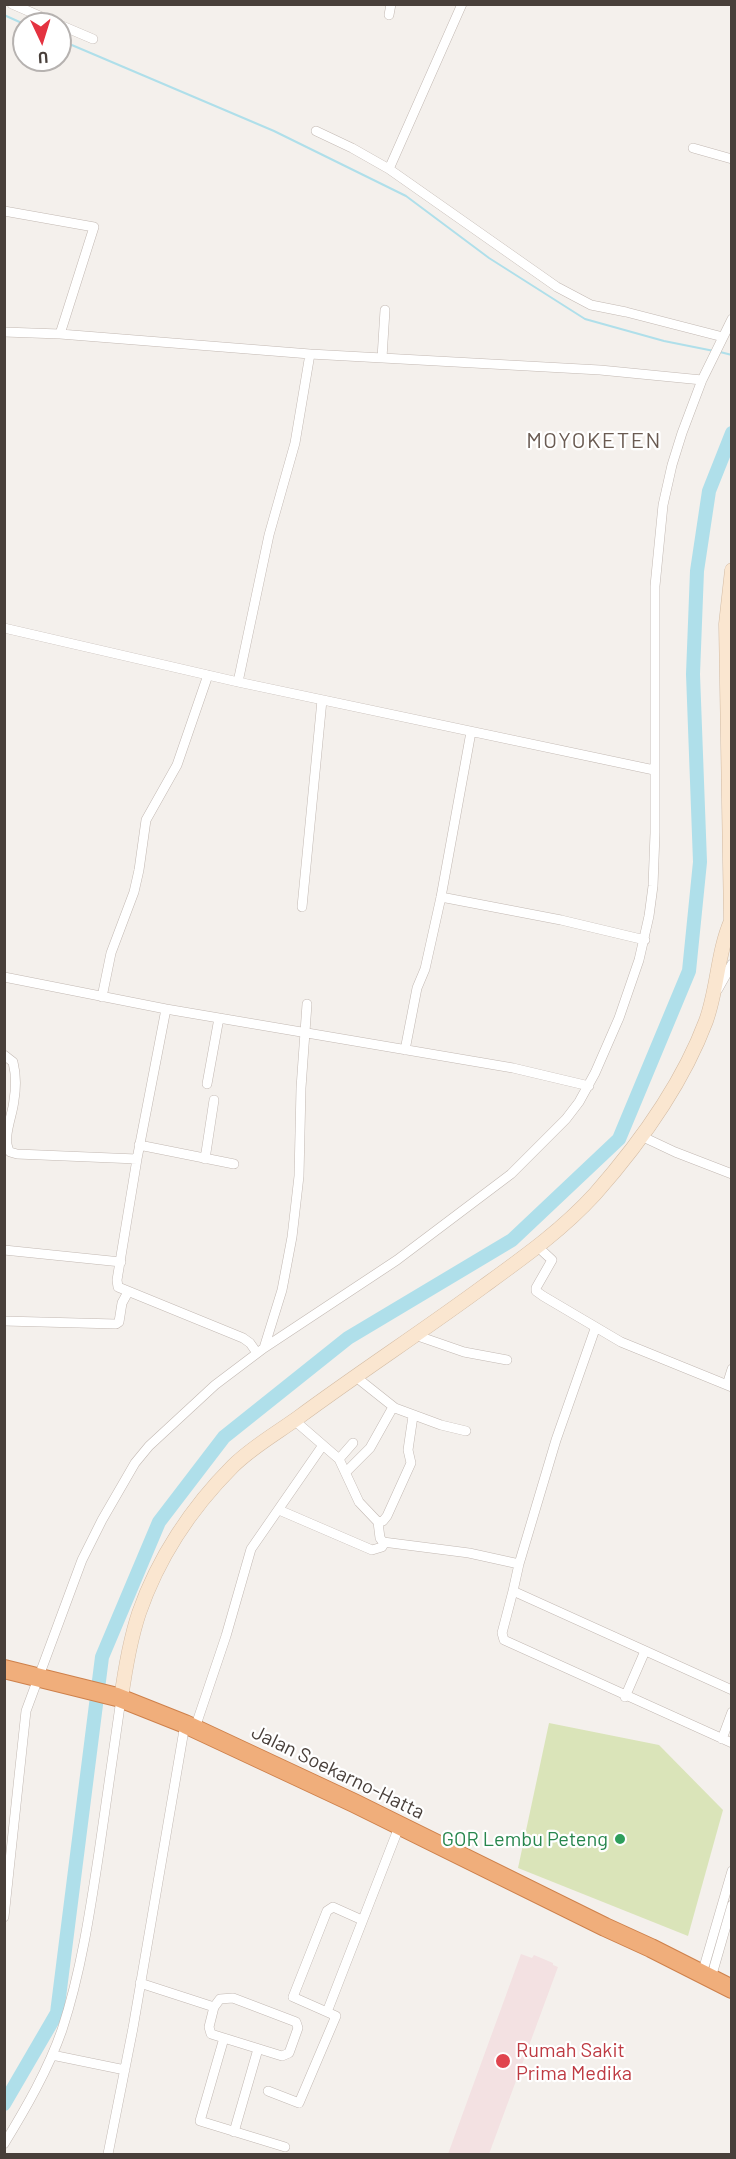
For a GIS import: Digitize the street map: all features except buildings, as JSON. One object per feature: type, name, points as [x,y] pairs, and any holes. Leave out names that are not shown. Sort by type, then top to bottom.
[{"type":"highway","name":"Jalan Soekarno-Hatta","points":[[4,1670],[119,1698],[190,1726],[354,1803],[732,1989]]},
{"type":"street","points":[[12,4],[31,12]]},
{"type":"street","points":[[389,15],[391,4]]},
{"type":"street","points":[[388,169],[462,4]]},
{"type":"street","points":[[72,30],[93,39]]},
{"type":"street","points":[[316,131],[388,169],[577,299],[598,307],[626,312],[722,339]]},
{"type":"street","points":[[693,148],[732,159]]},
{"type":"street","points":[[4,211],[94,227],[60,334]]},
{"type":"street","points":[[382,358],[385,310]]},
{"type":"street","points":[[5,1916],[24,1724],[28,1704],[82,1560],[135,1463],[149,1446],[199,1398],[261,1350],[405,1255],[498,1184],[523,1162],[566,1119],[589,1086],[620,1018],[645,940],[655,857],[654,603],[660,524],[672,465],[702,380],[732,319]]},
{"type":"street","points":[[4,332],[60,334],[310,354],[600,370],[702,380]]},
{"type":"street","points":[[237,682],[269,535],[295,443],[310,354]]},
{"type":"street","points":[[4,2144],[30,2099],[61,2033],[79,1970],[93,1889],[119,1698],[138,1615],[155,1575],[180,1530],[234,1465],[264,1440],[415,1335],[538,1247],[566,1224],[594,1194],[641,1136],[681,1074],[701,1031],[712,999],[722,942],[731,921],[729,624],[732,570]]},
{"type":"street","points":[[4,628],[237,682],[654,770]]},
{"type":"street","points":[[102,997],[111,953],[134,892],[146,820],[177,765],[208,675]]},
{"type":"street","points":[[302,907],[322,700]]},
{"type":"street","points":[[405,1050],[417,988],[425,969],[441,897],[471,732]]},
{"type":"street","points":[[441,897],[561,920],[645,940]]},
{"type":"street","points":[[712,999],[732,964]]},
{"type":"street","points":[[4,977],[166,1009],[513,1068],[589,1086]]},
{"type":"street","points":[[261,1350],[282,1290],[300,1176],[301,1088],[307,1004]]},
{"type":"street","points":[[166,1009],[139,1145],[117,1285],[128,1292],[243,1338],[261,1350]]},
{"type":"street","points":[[207,1084],[219,1018]]},
{"type":"street","points":[[4,1055],[13,1062],[14,1069],[14,1102],[7,1144],[10,1152],[137,1159]]},
{"type":"street","points":[[205,1159],[214,1100]]},
{"type":"street","points":[[641,1136],[732,1174]]},
{"type":"street","points":[[139,1145],[234,1164]]},
{"type":"street","points":[[538,1247],[552,1260],[536,1288],[537,1291],[595,1329],[729,1386],[732,1369]]},
{"type":"street","points":[[4,1250],[121,1262]]},
{"type":"street","points":[[4,1321],[116,1324],[119,1322],[122,1303],[128,1292]]},
{"type":"street","points":[[595,1329],[556,1440],[519,1564],[502,1633],[504,1640],[625,1697],[732,1743]]},
{"type":"street","points":[[415,1335],[464,1352],[507,1360]]},
{"type":"street","points":[[356,1377],[393,1407],[413,1416],[466,1431]]},
{"type":"street","points":[[349,1470],[370,1448],[393,1407]]},
{"type":"street","points":[[413,1416],[408,1450],[411,1462],[382,1520],[380,1538],[385,1542],[469,1553],[519,1564]]},
{"type":"street","points":[[294,1420],[322,1445],[341,1457],[349,1470],[359,1502],[382,1520]]},
{"type":"street","points":[[341,1457],[353,1443]]},
{"type":"street","points":[[108,2154],[177,1779],[190,1726],[226,1636],[254,1544],[322,1445]]},
{"type":"street","points":[[279,1509],[372,1550],[382,1547],[385,1542]]},
{"type":"street","points":[[513,1592],[732,1690]]},
{"type":"street","points":[[625,1697],[645,1651]]},
{"type":"street","points":[[722,1739],[732,1712]]},
{"type":"street","points":[[327,2012],[399,1827]]},
{"type":"street","points":[[706,1976],[732,1871]]},
{"type":"street","points":[[706,1976],[732,1905]]},
{"type":"street","points":[[268,2091],[299,2103],[336,2016],[293,1997],[327,1911],[333,1907],[362,1920]]},
{"type":"street","points":[[140,1983],[214,2007]]},
{"type":"street","points":[[233,1998],[298,2025],[288,2055],[282,2056],[211,2034],[209,2031],[214,2007],[220,1999],[233,1998]]},
{"type":"street","points":[[224,2038],[200,2119],[202,2123],[285,2147]]},
{"type":"street","points":[[234,2132],[258,2049]]},
{"type":"street","points":[[52,2055],[125,2070]]},
{"type":"shaded area","name":"Rumah Sakit Prima Medika","points":[[521,1954],[532,1958],[534,1955],[558,1967],[489,2154],[448,2154]]},
{"type":"green space","name":"GOR Lembu Peteng","points":[[549,1723],[659,1745],[723,1810],[688,1936],[518,1868]]},
{"type":"waterway","points":[[4,15],[12,19]]},
{"type":"waterway","points":[[72,45],[274,131],[406,196],[489,258],[585,319],[664,341],[714,351]]},
{"type":"waterway","points":[[720,352],[732,355]]},
{"type":"waterway","points":[[4,2104],[57,2013],[102,1657],[159,1522],[224,1437],[348,1338],[512,1240],[619,1139],[689,971],[700,862],[693,674],[697,571],[709,491],[732,433]]},
{"type":"place","name":"GOR Lembu Peteng","points":[[620,1839]]},
{"type":"place","name":"Rumah Sakit Prima Medika","points":[[503,2061]]},
{"type":"district","name":"MOYOKETEN","points":[[594,441]]}]
